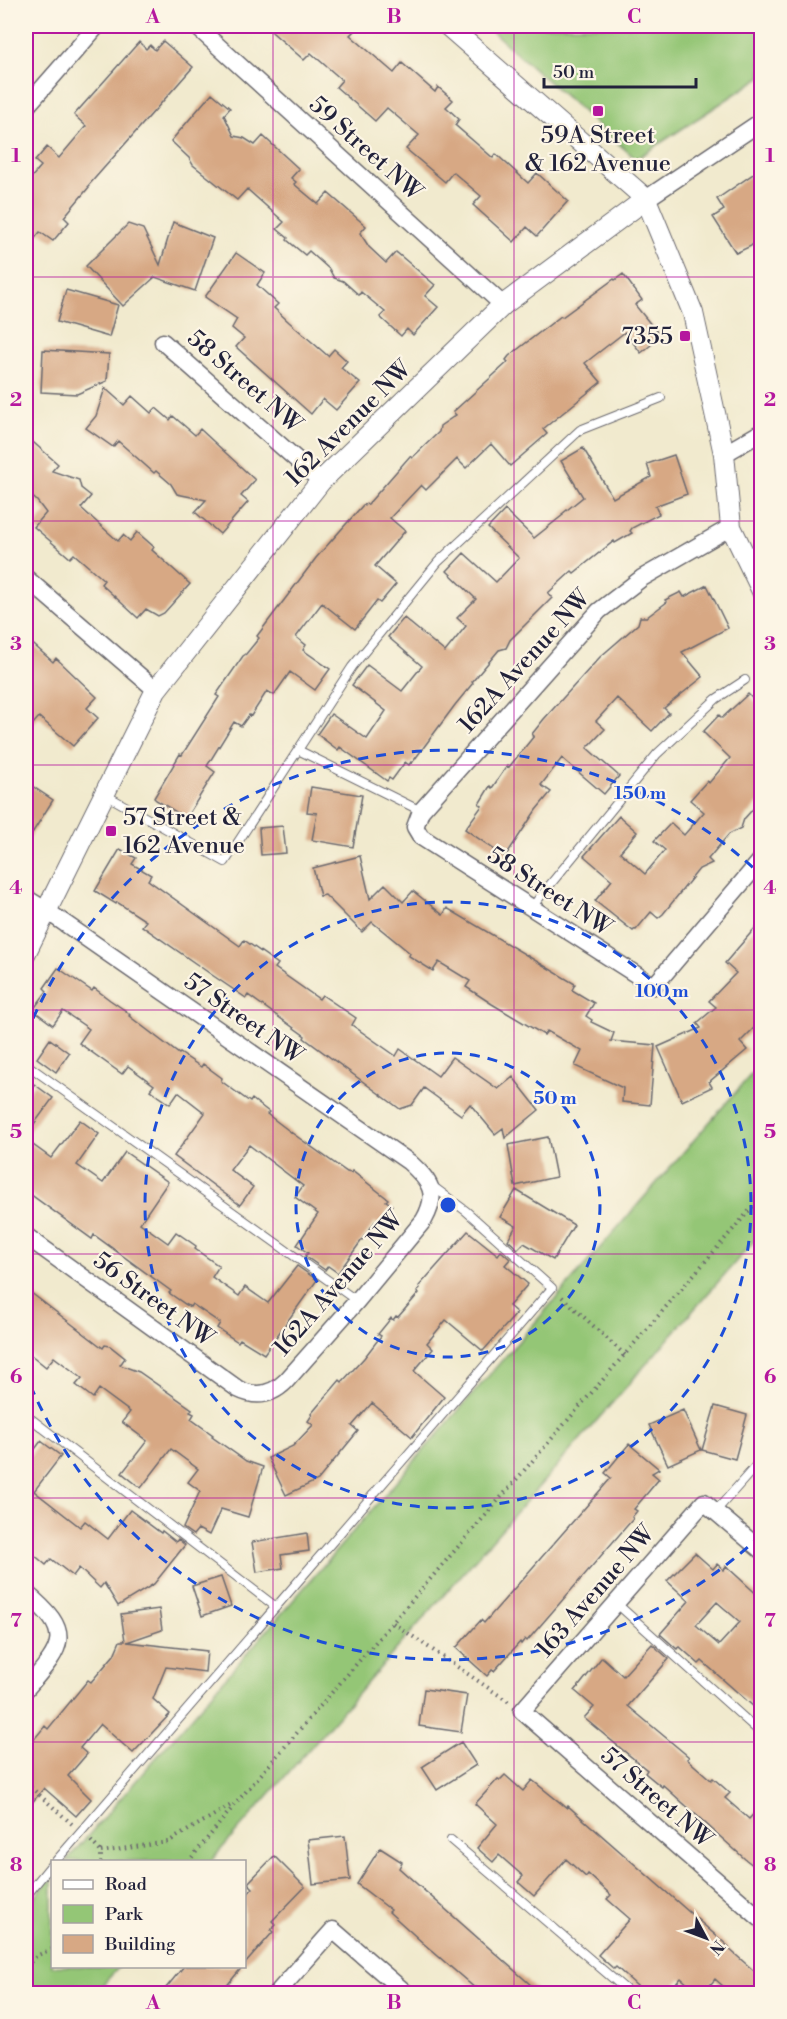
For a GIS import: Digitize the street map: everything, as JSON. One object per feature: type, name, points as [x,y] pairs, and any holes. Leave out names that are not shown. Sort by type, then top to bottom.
[{"type":"street","points":[[26,107],[97,26]]},
{"type":"street","name":"59 Street NW","points":[[196,26],[503,305]]},
{"type":"street","points":[[448,26],[645,199],[693,313],[724,454],[731,527],[762,591]]},
{"type":"street","name":"162 Avenue NW","points":[[26,952],[156,690],[321,481],[503,305],[645,199],[762,121]]},
{"type":"street","name":"58 Street NW","points":[[164,342],[321,481]]},
{"type":"street","points":[[724,454],[762,432]]},
{"type":"street","name":"162A Avenue NW","points":[[421,811],[599,611],[642,578],[731,527]]},
{"type":"street","points":[[26,578],[156,690]]},
{"type":"street","name":"58 Street NW","points":[[421,811],[415,827],[421,837],[654,986],[762,859]]},
{"type":"street","name":"57 Street NW","points":[[26,898],[410,1162],[430,1185]]},
{"type":"street","name":"162A Avenue NW","points":[[257,1395],[278,1389],[357,1301],[424,1220],[432,1206],[433,1195],[430,1185]]},
{"type":"street","name":"56 Street NW","points":[[26,1236],[238,1389],[257,1395]]},
{"type":"street","points":[[710,1507],[762,1551]]},
{"type":"street","name":"163 Avenue NW","points":[[522,1711],[616,1603],[710,1507]]},
{"type":"street","points":[[26,1593],[51,1615],[59,1639],[50,1661],[26,1689]]},
{"type":"street","name":"57 Street NW","points":[[522,1711],[762,1920]]},
{"type":"street","points":[[276,1994],[333,1930],[407,1994]]},
{"type":"lane","points":[[104,794],[225,862],[352,667],[438,562],[580,430],[661,398]]},
{"type":"lane","points":[[531,908],[657,754],[716,699],[745,680]]},
{"type":"lane","points":[[298,750],[421,811]]},
{"type":"lane","points":[[26,1065],[357,1301]]},
{"type":"lane","points":[[57,1860],[552,1288],[466,1211],[430,1185]]},
{"type":"lane","points":[[26,1415],[276,1607]]},
{"type":"lane","points":[[710,1507],[762,1460]]},
{"type":"lane","points":[[616,1603],[762,1734]]},
{"type":"lane","points":[[451,1840],[632,1994]]},
{"type":"lane","points":[[26,1896],[51,1867]]},
{"type":"path","points":[[190,1860],[237,1802],[762,1196]]},
{"type":"path","points":[[552,1288],[625,1355]]},
{"type":"path","points":[[393,1623],[522,1711]]},
{"type":"path","points":[[26,1783],[81,1831],[101,1852],[101,1860]]},
{"type":"path","points":[[101,1852],[168,1842],[237,1802]]},
{"type":"path","points":[[26,1966],[38,1955],[51,1949]]},
{"type":"green space","points":[[486,26],[761,26],[761,77],[636,159]]},
{"type":"green space","points":[[761,1063],[761,1233],[212,1860],[67,1860]]},
{"type":"green space","points":[[51,1878],[51,1968],[118,1968],[95,1993],[26,1993],[26,1908]]},
{"type":"building","points":[[265,26],[359,26],[350,35],[394,73],[402,63],[435,92],[438,87],[453,100],[446,107],[459,119],[455,125],[493,158],[496,154],[528,183],[537,173],[568,201],[537,236],[527,227],[514,242],[473,205],[481,196],[453,172],[445,182],[406,149],[419,135],[387,108],[375,121],[336,87],[342,80],[311,53],[304,60]]},
{"type":"building","points":[[163,41],[193,67],[88,186],[64,217],[69,222],[53,241],[40,232],[26,249],[26,184],[41,166],[35,161],[47,147],[59,158],[86,126],[74,115],[139,42],[146,49],[150,45],[155,50]]},
{"type":"building","points":[[212,93],[230,108],[224,115],[234,136],[244,138],[255,145],[263,136],[299,169],[291,178],[296,182],[294,184],[318,204],[328,193],[366,226],[360,233],[369,247],[386,263],[396,252],[435,285],[425,296],[438,307],[413,335],[407,329],[401,336],[380,317],[385,312],[361,292],[359,295],[343,281],[334,278],[329,269],[309,251],[305,255],[287,240],[288,238],[277,229],[284,222],[247,189],[237,200],[193,165],[171,141]]},
{"type":"building","points":[[762,168],[762,234],[751,246],[736,253],[713,217],[724,210],[717,199]]},
{"type":"building","points":[[173,222],[213,238],[195,291],[155,277],[123,306],[86,266],[128,224],[143,229],[160,265]]},
{"type":"building","points":[[236,253],[265,273],[257,285],[278,304],[274,308],[328,356],[334,349],[347,361],[341,368],[360,383],[336,410],[323,399],[311,414],[236,347],[244,338],[232,328],[237,319],[205,297]]},
{"type":"building","points":[[623,274],[642,300],[635,305],[661,337],[641,353],[625,332],[585,363],[601,382],[543,429],[547,434],[510,466],[491,444],[466,468],[457,459],[426,490],[421,485],[390,518],[405,531],[375,566],[396,584],[380,603],[377,601],[355,629],[322,603],[296,637],[306,645],[303,650],[330,669],[315,690],[290,672],[274,695],[267,691],[251,716],[249,715],[241,726],[234,722],[207,766],[215,772],[186,818],[156,800],[154,798],[180,754],[182,755],[219,697],[216,695],[243,656],[259,638],[257,636],[316,558],[363,505],[368,504],[410,456],[412,458],[439,432],[440,426],[456,415],[453,412],[508,362],[506,360],[509,356],[561,316]]},
{"type":"building","points":[[66,290],[118,305],[109,337],[57,322]]},
{"type":"building","points":[[43,350],[109,354],[107,381],[77,394],[41,392]]},
{"type":"building","points":[[105,388],[124,405],[132,396],[151,413],[156,408],[170,420],[173,416],[195,435],[200,429],[255,480],[241,496],[248,502],[220,534],[195,512],[206,500],[177,494],[171,484],[156,471],[154,473],[118,441],[113,447],[86,428],[96,416]]},
{"type":"building","points":[[26,436],[58,464],[52,471],[79,480],[81,488],[91,496],[81,508],[118,541],[123,535],[130,541],[137,532],[154,547],[152,550],[190,584],[164,613],[158,616],[146,609],[138,618],[101,584],[104,580],[74,554],[70,558],[34,527],[46,513],[26,491]]},
{"type":"building","points":[[583,448],[613,498],[651,477],[647,464],[674,455],[687,494],[655,506],[659,514],[632,528],[630,531],[632,533],[615,543],[614,541],[574,573],[572,571],[548,593],[552,598],[510,640],[506,648],[499,650],[472,682],[412,763],[409,765],[405,762],[392,780],[389,778],[387,781],[340,747],[338,750],[317,734],[331,714],[367,739],[386,711],[352,685],[367,665],[402,691],[422,666],[388,637],[404,618],[445,652],[466,626],[457,618],[476,599],[447,571],[464,553],[496,582],[519,558],[488,528],[505,510],[534,538],[563,515],[583,497],[561,461]]},
{"type":"building","points":[[707,585],[728,628],[682,652],[703,677],[664,708],[669,713],[652,731],[617,698],[596,721],[605,729],[587,748],[619,776],[604,794],[562,758],[541,785],[551,792],[536,810],[505,857],[465,829],[482,806],[479,804],[490,786],[492,788],[507,766],[509,767],[534,736],[532,734],[544,719],[600,657],[638,624],[640,617],[647,617],[667,602],[665,600],[681,592],[684,597]]},
{"type":"building","points":[[26,638],[53,662],[56,658],[97,697],[87,708],[98,718],[73,746],[39,717],[26,732]]},
{"type":"building","points":[[748,694],[762,708],[762,799],[744,819],[741,828],[729,834],[708,859],[712,863],[699,869],[663,914],[658,918],[651,912],[633,931],[595,901],[612,880],[584,856],[619,816],[637,832],[620,852],[645,874],[665,850],[654,841],[671,823],[684,835],[704,812],[690,800],[707,781],[709,783],[730,758],[703,732],[719,715],[722,718]]},
{"type":"building","points":[[26,782],[53,800],[26,843]]},
{"type":"building","points":[[311,787],[362,795],[353,847],[312,840],[317,813],[307,812]]},
{"type":"building","points":[[283,826],[286,853],[261,855],[259,828]]},
{"type":"building","points":[[120,849],[136,858],[132,864],[151,875],[148,880],[240,946],[244,940],[278,964],[275,968],[319,999],[322,995],[356,1018],[352,1025],[396,1056],[400,1049],[438,1076],[452,1057],[498,1089],[513,1077],[539,1110],[505,1138],[503,1128],[495,1134],[470,1104],[461,1115],[424,1088],[412,1105],[400,1109],[248,995],[246,998],[142,926],[146,921],[95,891]]},
{"type":"building","points":[[360,856],[370,899],[385,884],[403,902],[413,891],[443,915],[447,908],[575,984],[572,990],[594,1003],[586,1016],[592,1020],[591,1022],[614,1033],[611,1041],[655,1045],[650,1105],[622,1102],[623,1088],[575,1066],[582,1051],[547,1031],[544,1035],[492,1004],[466,987],[470,981],[439,962],[433,971],[409,956],[410,953],[372,922],[362,932],[325,895],[320,896],[313,868]]},
{"type":"building","points":[[762,920],[762,1020],[740,1042],[747,1050],[709,1082],[712,1087],[682,1101],[658,1047],[701,1028],[697,1023],[716,1007],[709,1001],[736,973],[725,963]]},
{"type":"building","points":[[58,968],[92,991],[94,988],[179,1054],[201,1067],[203,1064],[222,1078],[221,1081],[250,1102],[252,1099],[269,1112],[267,1114],[292,1133],[347,1172],[352,1171],[388,1199],[386,1201],[392,1205],[378,1225],[375,1222],[338,1273],[328,1266],[325,1270],[305,1256],[308,1253],[297,1245],[318,1214],[295,1197],[303,1186],[249,1145],[230,1170],[253,1187],[240,1205],[174,1156],[205,1113],[178,1092],[170,1104],[150,1090],[154,1085],[128,1066],[122,1074],[79,1043],[89,1029],[63,1011],[53,1025],[33,1010],[47,991],[44,988]]},
{"type":"building","points":[[50,1039],[69,1053],[56,1072],[37,1058]]},
{"type":"building","points":[[34,1084],[53,1098],[26,1135],[26,1095]]},
{"type":"building","points":[[80,1120],[99,1134],[77,1165],[103,1183],[125,1152],[168,1182],[140,1223],[168,1243],[176,1232],[196,1246],[195,1249],[219,1266],[212,1277],[239,1296],[245,1287],[268,1303],[297,1266],[317,1280],[264,1354],[240,1339],[238,1342],[217,1328],[220,1323],[192,1304],[190,1307],[185,1304],[169,1293],[171,1291],[94,1235],[92,1239],[26,1191],[26,1140],[51,1158]]},
{"type":"building","points":[[548,1137],[556,1177],[515,1186],[508,1145]]},
{"type":"building","points":[[516,1190],[574,1225],[553,1260],[524,1243],[518,1249],[508,1240],[516,1226],[500,1217]]},
{"type":"building","points":[[468,1231],[498,1255],[501,1251],[510,1259],[505,1265],[528,1284],[509,1306],[517,1313],[483,1351],[446,1320],[427,1343],[433,1349],[414,1371],[444,1397],[412,1437],[372,1403],[352,1426],[358,1431],[318,1480],[286,1495],[268,1458],[293,1446],[313,1425],[308,1421],[311,1414],[340,1380],[342,1382],[364,1358],[381,1336],[378,1334],[391,1318],[393,1320],[396,1316],[398,1317],[419,1293],[417,1291],[419,1286]]},
{"type":"building","points":[[26,1289],[103,1348],[105,1345],[110,1346],[125,1358],[120,1365],[139,1372],[192,1409],[190,1412],[194,1414],[191,1419],[213,1435],[212,1437],[246,1461],[263,1467],[248,1517],[221,1509],[209,1535],[198,1529],[193,1535],[183,1528],[200,1491],[188,1482],[198,1469],[171,1449],[141,1488],[122,1473],[147,1441],[122,1422],[130,1412],[99,1389],[93,1398],[76,1385],[82,1378],[54,1357],[46,1367],[26,1351]]},
{"type":"building","points":[[715,1406],[747,1415],[735,1459],[702,1450]]},
{"type":"building","points":[[683,1410],[701,1450],[668,1465],[649,1425]]},
{"type":"building","points":[[41,1441],[61,1456],[34,1491],[80,1527],[85,1521],[108,1539],[130,1510],[161,1533],[162,1531],[176,1542],[178,1539],[185,1545],[154,1584],[118,1606],[104,1583],[100,1588],[79,1568],[73,1576],[51,1559],[46,1565],[26,1548],[26,1461]]},
{"type":"building","points":[[629,1444],[659,1469],[652,1473],[659,1479],[634,1509],[637,1511],[633,1519],[527,1641],[525,1639],[521,1644],[520,1642],[487,1676],[456,1648],[481,1620],[484,1623],[611,1478],[605,1473]]},
{"type":"building","points":[[307,1533],[309,1551],[281,1555],[283,1568],[257,1572],[252,1542]]},
{"type":"building","points":[[695,1553],[713,1569],[717,1564],[724,1570],[726,1566],[762,1599],[762,1714],[702,1661],[699,1664],[680,1647],[677,1649],[660,1634],[689,1601],[667,1581]],"holes":[[[717,1602],[740,1622],[719,1645],[696,1625]]]},
{"type":"building","points":[[221,1577],[231,1606],[202,1616],[192,1586]]},
{"type":"building","points":[[159,1609],[162,1630],[127,1642],[207,1651],[205,1672],[166,1667],[153,1699],[170,1714],[133,1753],[100,1724],[80,1748],[87,1754],[68,1776],[91,1799],[76,1816],[44,1788],[26,1810],[26,1749],[45,1726],[48,1729],[88,1680],[91,1682],[114,1655],[120,1641],[125,1641],[121,1614]]},
{"type":"building","points":[[652,1644],[669,1659],[628,1706],[689,1757],[687,1759],[711,1780],[713,1778],[730,1793],[725,1798],[749,1819],[762,1805],[762,1872],[663,1785],[662,1787],[645,1773],[647,1770],[584,1718],[594,1707],[575,1691],[602,1657],[623,1676]]},
{"type":"building","points":[[424,1689],[467,1695],[461,1732],[419,1726]]},
{"type":"building","points":[[461,1742],[476,1765],[437,1790],[422,1767]]},
{"type":"building","points":[[505,1775],[523,1791],[532,1780],[567,1808],[568,1806],[762,1978],[762,1994],[732,1994],[715,1979],[703,1994],[699,1994],[681,1978],[667,1994],[646,1994],[616,1967],[614,1969],[598,1955],[630,1919],[607,1899],[611,1895],[588,1874],[586,1877],[566,1859],[534,1896],[518,1882],[523,1876],[499,1855],[493,1862],[477,1848],[497,1824],[475,1804],[498,1779],[500,1780]]},
{"type":"building","points":[[345,1836],[350,1880],[313,1884],[308,1840]]},
{"type":"building","points":[[380,1848],[402,1862],[399,1868],[541,1994],[484,1994],[423,1943],[389,1912],[391,1910],[357,1884]]},
{"type":"building","points":[[274,1856],[305,1887],[272,1921],[276,1925],[271,1930],[273,1932],[246,1963],[246,1896],[253,1888],[248,1883]]},
{"type":"building","points":[[182,1968],[241,1968],[220,1994],[161,1994]]},
{"type":"place","name":"59A Street & 162 Avenue","points":[[598,111]]},
{"type":"place","name":"7355","points":[[685,336]]},
{"type":"place","name":"57 Street & 162 Avenue","points":[[111,831]]}]
